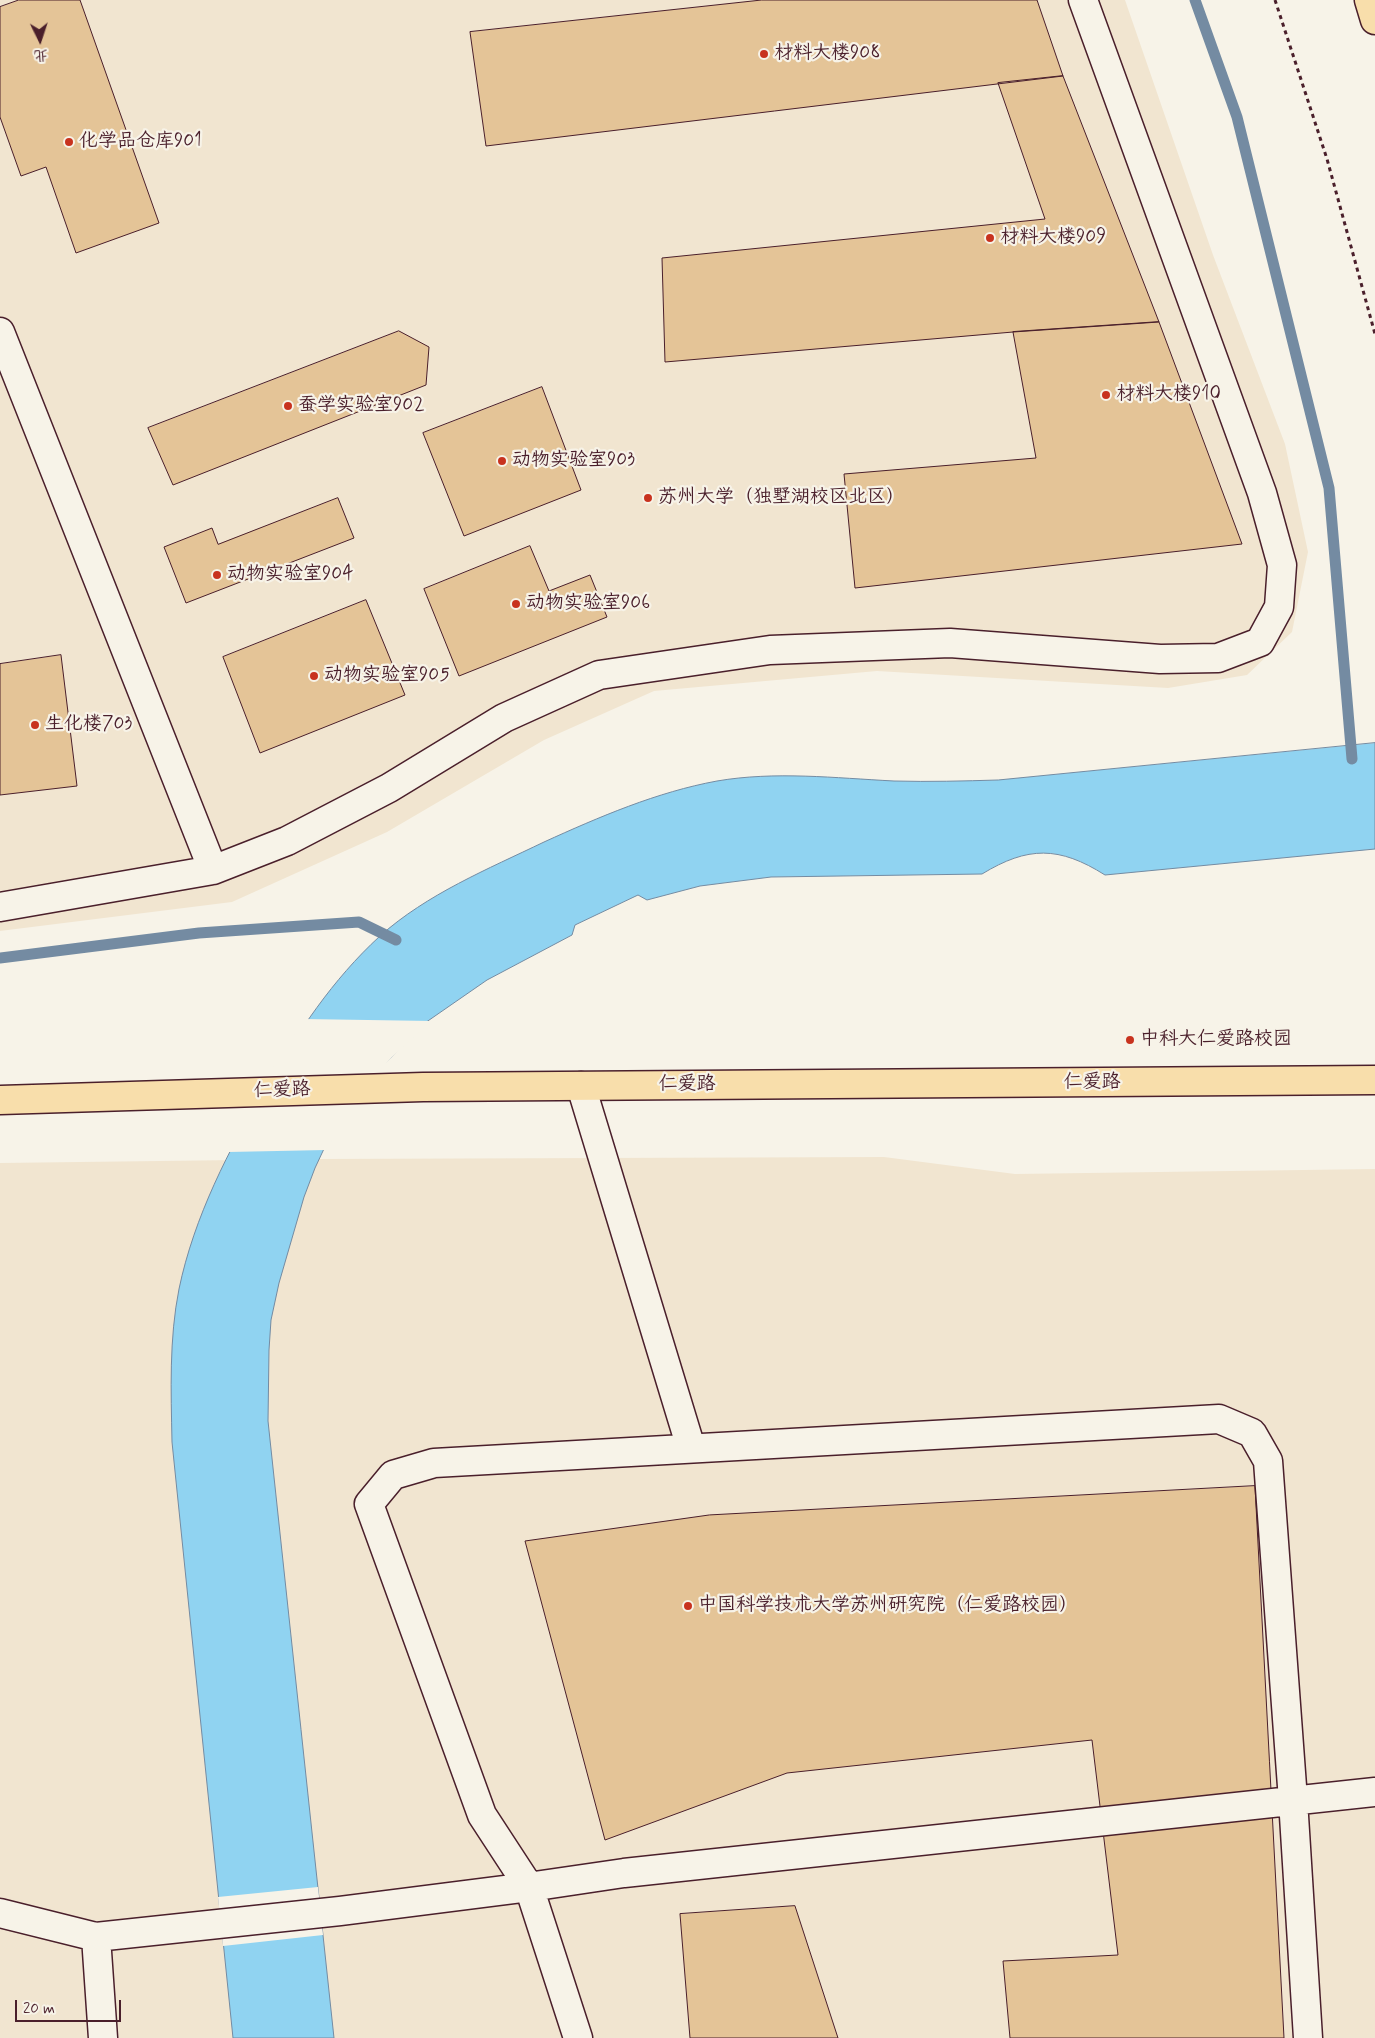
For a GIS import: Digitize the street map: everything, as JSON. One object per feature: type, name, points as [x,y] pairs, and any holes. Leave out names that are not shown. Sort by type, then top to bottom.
[{"type":"main road","points":[[1369,0],[1375,20]]},
{"type":"main road","name":"仁爱路","points":[[0,1100],[423,1087],[1375,1080]]},
{"type":"lane","points":[[0,907],[213,870],[287,841],[389,788],[504,718],[599,675],[770,650],[950,643],[1160,658],[1218,658],[1260,642],[1279,607],[1282,565],[1262,494],[1083,0]]},
{"type":"lane","points":[[0,332],[213,870]]},
{"type":"lane","points":[[581,1086],[692,1448]]},
{"type":"lane","points":[[578,2038],[529,1887],[482,1815],[369,1504],[393,1475],[434,1463],[1219,1419],[1252,1434],[1268,1461],[1308,2038]]},
{"type":"lane","points":[[0,1913],[96,1937],[340,1911],[624,1873],[1375,1792]]},
{"type":"lane","points":[[96,1937],[103,2038]]},
{"type":"path","points":[[1275,0],[1327,159],[1375,334]]},
{"type":"shaded area","name":"苏州大学（独墅湖校区北区）","points":[[0,0],[1125,0],[1213,255],[1285,444],[1308,552],[1292,632],[1247,675],[1168,688],[877,671],[654,691],[544,740],[387,832],[232,902],[0,931]]},
{"type":"shaded area","name":"中国科学技术大学苏州研究院（仁爱路校园）","points":[[884,1157],[1015,1174],[1375,1169],[1375,2038],[0,2038],[0,1163],[319,1159]]},
{"type":"water","points":[[1375,743],[1375,849],[1105,875],[1073,859],[1044,853],[1014,858],[982,874],[771,877],[700,886],[647,900],[638,895],[575,925],[572,935],[487,980],[422,1025],[361,1089],[330,1136],[304,1197],[279,1283],[271,1320],[269,1350],[268,1421],[334,2038],[233,2038],[172,1442],[171,1365],[176,1308],[179,1289],[194,1236],[203,1210],[226,1159],[252,1111],[303,1027],[346,970],[398,921],[459,883],[544,842],[607,815],[672,792],[717,781],[761,776],[894,781],[998,780]]},
{"type":"pier","points":[[304,1019],[432,1021],[392,1057],[363,1090],[326,1150],[228,1152],[275,1064]]},
{"type":"pier","points":[[318,1887],[323,1935],[223,1946],[218,1897]]},
{"type":"building","name":"化学品仓库901","points":[[19,0],[80,0],[159,223],[76,253],[46,167],[21,176],[0,117],[0,7]]},
{"type":"building","name":"材料大楼908","points":[[762,0],[1037,0],[1063,76],[486,146],[470,32]]},
{"type":"building","name":"材料大楼909","points":[[1063,76],[1159,322],[1013,332],[665,362],[662,258],[1045,219],[998,83]]},
{"type":"building","name":"材料大楼910","points":[[1159,322],[1242,544],[855,588],[844,474],[1036,458],[1013,332]]},
{"type":"building","name":"蚕学实验室902","points":[[399,331],[429,347],[426,385],[173,485],[148,428]]},
{"type":"building","name":"动物实验室903","points":[[542,387],[581,490],[464,536],[423,433]]},
{"type":"building","name":"动物实验室904","points":[[338,498],[354,538],[186,603],[164,547],[212,528],[218,544]]},
{"type":"building","name":"动物实验室906","points":[[530,546],[549,591],[590,575],[607,617],[459,676],[424,589]]},
{"type":"building","name":"动物实验室905","points":[[366,600],[405,695],[260,753],[223,657]]},
{"type":"building","name":"生化楼703","points":[[61,655],[77,786],[0,795],[0,664]]},
{"type":"building","points":[[1255,1486],[1284,2038],[1010,2038],[1003,1961],[1118,1955],[1092,1740],[787,1773],[605,1840],[525,1541],[709,1515]]},
{"type":"building","points":[[795,1906],[838,2038],[690,2038],[680,1914]]},
{"type":"waterway","points":[[1195,0],[1237,117],[1329,488],[1352,759]]},
{"type":"waterway","points":[[0,958],[199,933],[359,922],[396,940]]},
{"type":"place","name":"材料大楼908","points":[[764,54]]},
{"type":"place","name":"化学品仓库901","points":[[69,142]]},
{"type":"place","name":"材料大楼909","points":[[990,238]]},
{"type":"place","name":"材料大楼910","points":[[1106,395]]},
{"type":"place","name":"蚕学实验室902","points":[[288,406]]},
{"type":"place","name":"动物实验室903","points":[[502,461]]},
{"type":"place","name":"苏州大学（独墅湖校区北区）","points":[[648,498]]},
{"type":"place","name":"动物实验室904","points":[[217,575]]},
{"type":"place","name":"动物实验室906","points":[[516,604]]},
{"type":"place","name":"动物实验室905","points":[[314,676]]},
{"type":"place","name":"生化楼703","points":[[35,725]]},
{"type":"place","name":"中科大仁爱路校园","points":[[1130,1040]]},
{"type":"place","name":"中国科学技术大学苏州研究院（仁爱路校园）","points":[[688,1606]]}]
